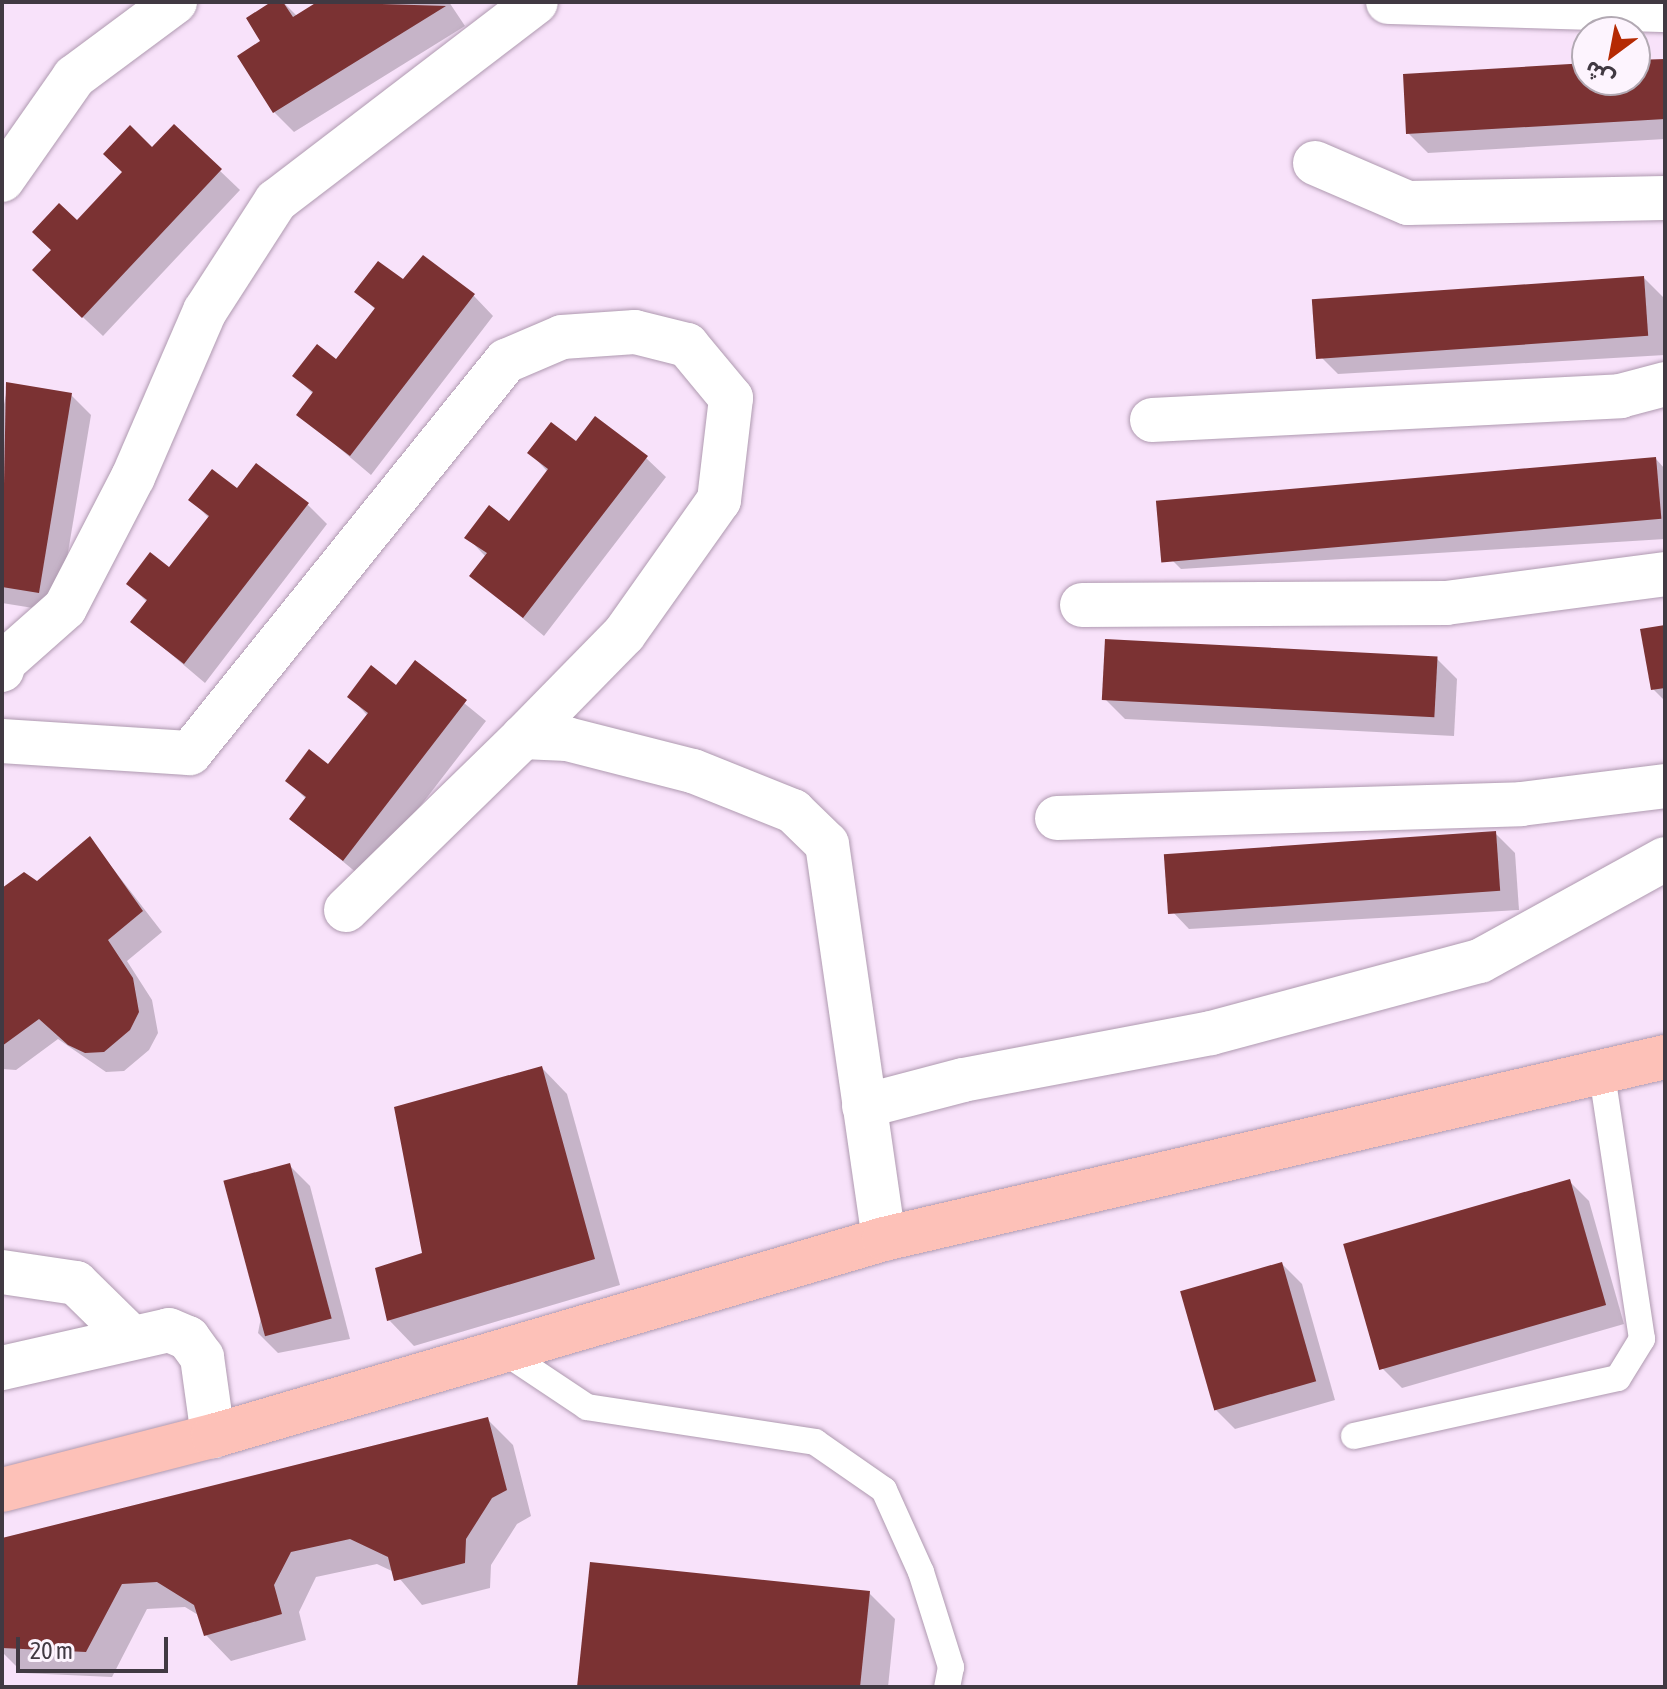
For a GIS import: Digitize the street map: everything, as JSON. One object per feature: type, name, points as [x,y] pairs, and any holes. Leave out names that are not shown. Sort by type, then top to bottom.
[{"type":"main road","points":[[2,1490],[213,1436],[506,1353],[884,1239],[1017,1212],[1601,1069],[1665,1057]]},
{"type":"street","points":[[2,180],[74,77],[175,2]]},
{"type":"street","points":[[2,670],[4,662],[65,608],[133,477],[205,311],[276,201],[536,2]]},
{"type":"street","points":[[1388,2],[1665,10]]},
{"type":"street","points":[[1315,163],[1408,203],[1665,198]]},
{"type":"street","points":[[2,741],[190,753],[506,361],[562,337],[635,332],[687,345],[731,398],[719,500],[624,634],[346,910]]},
{"type":"street","points":[[1152,420],[1620,396],[1665,384]]},
{"type":"street","points":[[1082,605],[1446,603],[1665,574]]},
{"type":"street","points":[[523,737],[567,739],[693,771],[793,811],[827,844],[884,1239]]},
{"type":"street","points":[[1057,818],[1521,804],[1665,786]]},
{"type":"street","points":[[864,1106],[963,1080],[1211,1033],[1480,961],[1665,859]]},
{"type":"street","points":[[2,1272],[76,1283],[130,1336]]},
{"type":"street","points":[[2,1368],[130,1336],[169,1330],[188,1338],[202,1357],[213,1436]]},
{"type":"lane","points":[[1354,1436],[1618,1378],[1642,1339],[1601,1069]]},
{"type":"lane","points":[[506,1353],[587,1407],[815,1442],[884,1490],[921,1572],[951,1667],[947,1687]]},
{"type":"building","points":[[271,2],[283,2],[293,17],[317,2],[446,6],[273,113],[237,56],[260,41],[246,18]]},
{"type":"building","points":[[1651,59],[1665,59],[1665,119],[1406,134],[1403,74],[1571,64],[1571,96],[1651,96]]},
{"type":"building","points":[[174,124],[222,169],[82,318],[32,270],[51,250],[32,232],[59,203],[77,220],[122,172],[103,154],[130,125],[152,147]]},
{"type":"building","points":[[423,255],[475,294],[350,456],[296,415],[313,392],[292,376],[317,344],[336,359],[375,308],[354,292],[378,261],[403,279]]},
{"type":"building","points":[[1644,276],[1648,336],[1316,359],[1312,299]]},
{"type":"building","points":[[6,382],[72,393],[39,593],[2,587]]},
{"type":"building","points":[[595,416],[648,456],[523,618],[469,576],[487,553],[464,538],[489,505],[509,521],[548,469],[527,453],[551,422],[576,441]]},
{"type":"building","points":[[1656,457],[1661,519],[1161,563],[1156,501]]},
{"type":"building","points":[[256,463],[309,503],[184,664],[130,622],[147,600],[126,584],[150,552],[169,567],[209,516],[188,500],[212,469],[237,488]]},
{"type":"building","points":[[1665,625],[1665,688],[1651,690],[1640,629]]},
{"type":"building","points":[[1105,639],[1438,656],[1434,717],[1102,700]]},
{"type":"building","points":[[415,660],[467,700],[343,861],[289,819],[306,797],[285,781],[309,749],[328,764],[368,713],[347,697],[371,665],[396,685]]},
{"type":"building","points":[[1496,831],[1500,891],[1168,914],[1164,854]]},
{"type":"building","points":[[90,836],[143,911],[108,940],[133,978],[139,1012],[130,1030],[104,1052],[85,1053],[68,1045],[39,1019],[2,1046],[2,888],[24,872],[37,881]]},
{"type":"building","points":[[542,1066],[595,1259],[387,1321],[375,1268],[422,1253],[394,1107]]},
{"type":"building","points":[[290,1163],[332,1319],[265,1336],[223,1181]]},
{"type":"building","points":[[1570,1179],[1606,1305],[1379,1370],[1343,1244]]},
{"type":"building","points":[[1282,1262],[1316,1381],[1214,1410],[1180,1291]]},
{"type":"building","points":[[488,1417],[507,1490],[492,1498],[466,1539],[465,1563],[394,1581],[388,1557],[350,1539],[291,1552],[274,1585],[282,1614],[204,1636],[194,1605],[157,1582],[122,1584],[86,1652],[2,1648],[2,1538]]},
{"type":"building","points":[[590,1562],[870,1591],[860,1687],[577,1687]]}]
